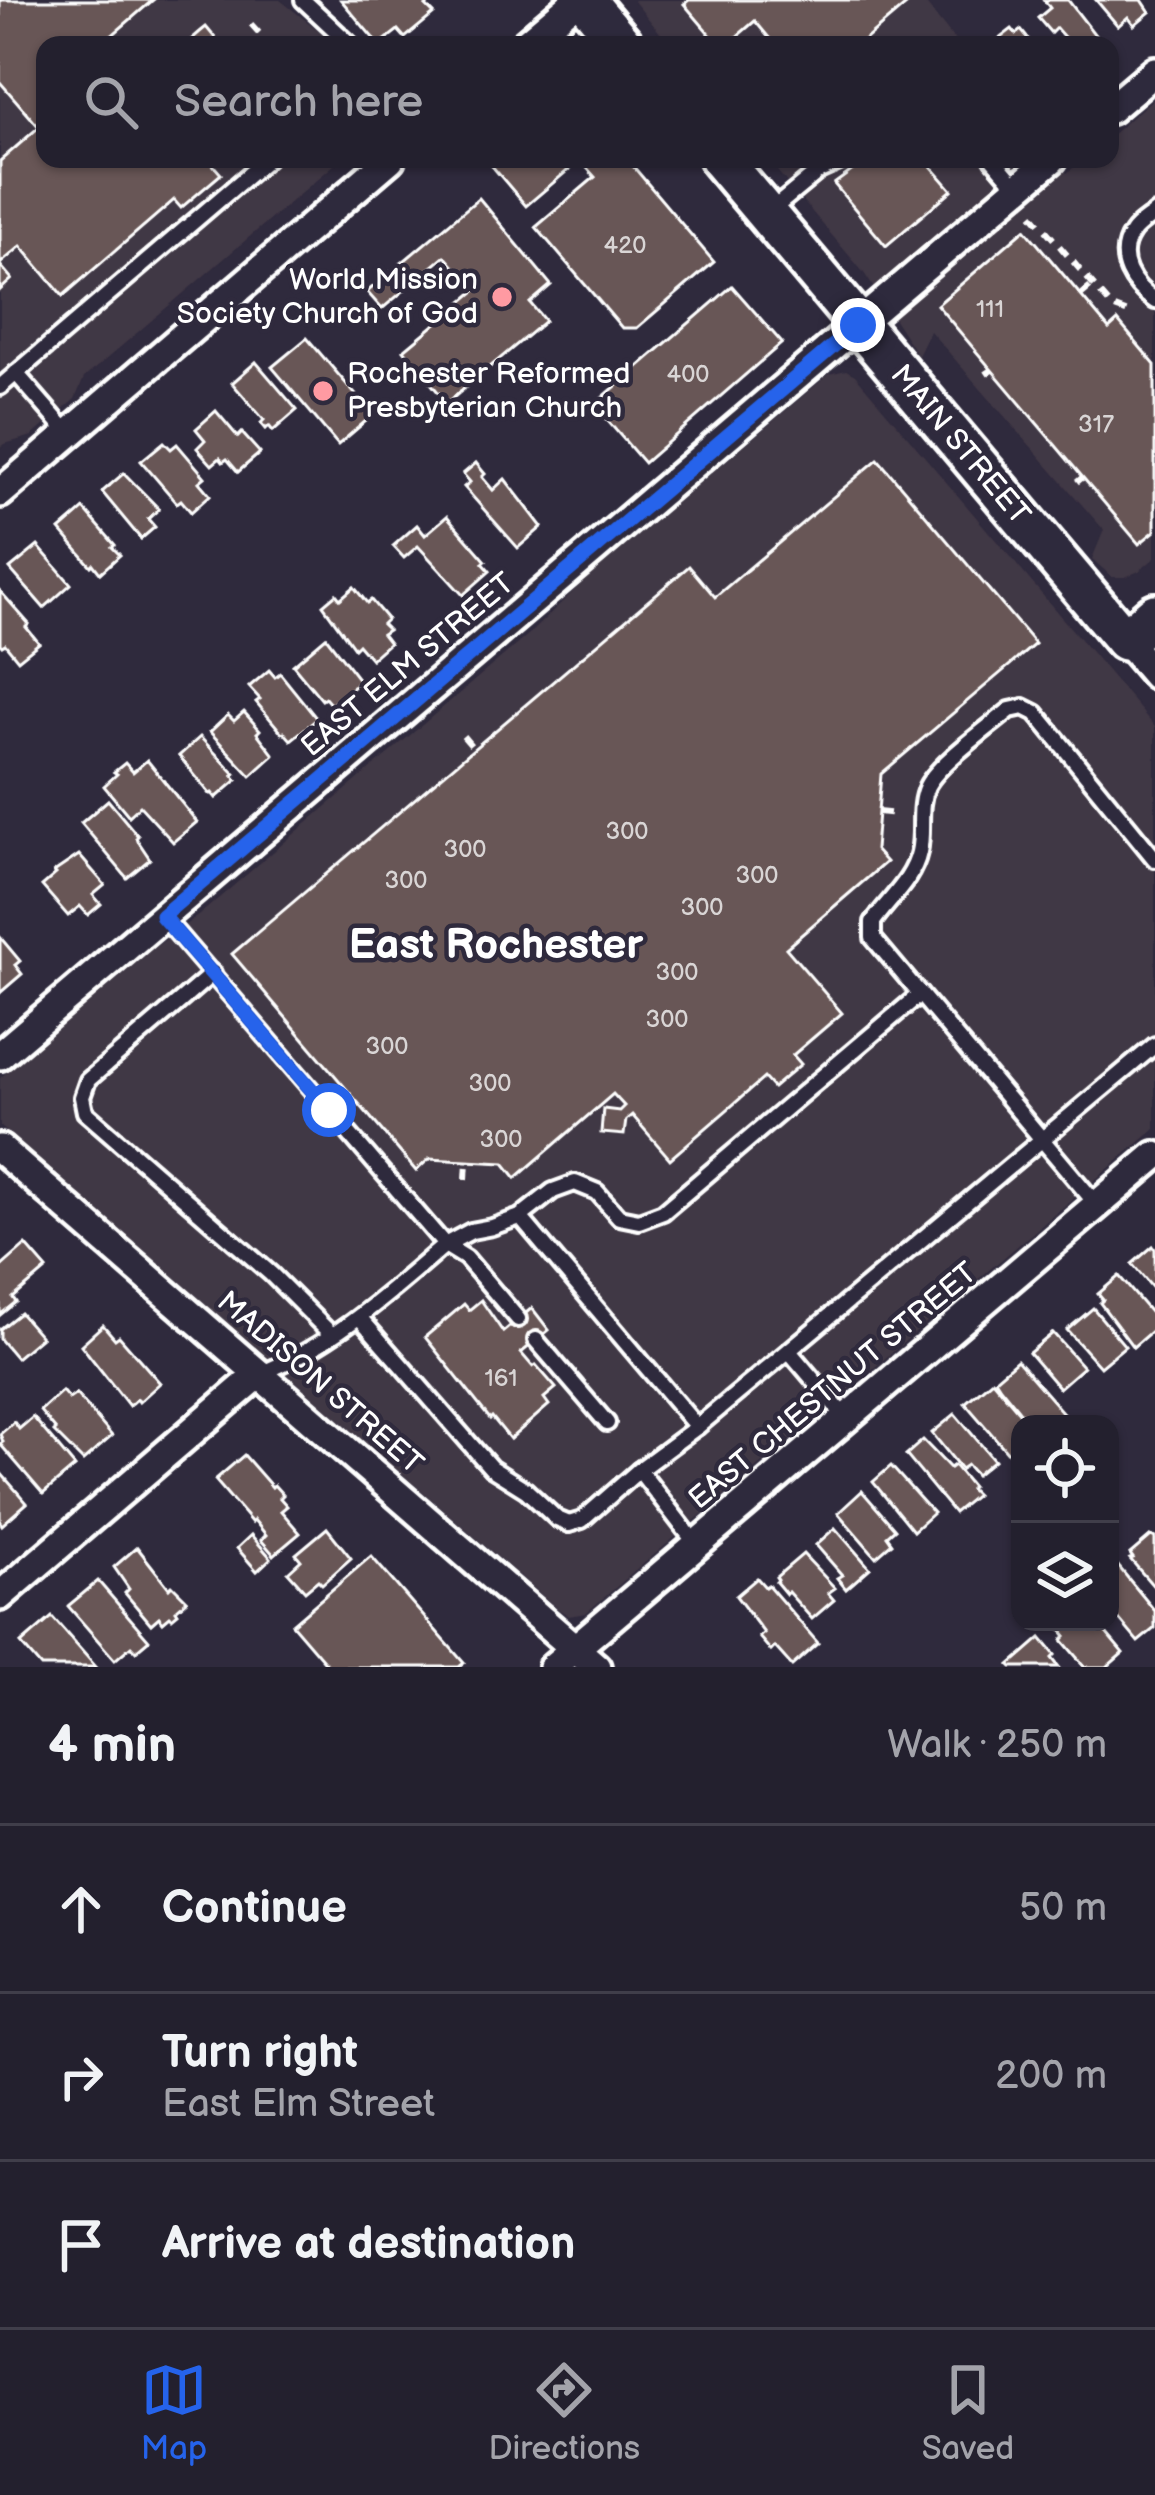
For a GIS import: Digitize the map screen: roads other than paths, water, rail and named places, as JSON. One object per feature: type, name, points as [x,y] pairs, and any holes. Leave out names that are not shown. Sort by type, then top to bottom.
[{"type":"street","points":[[535,36],[581,0],[615,36]]},
{"type":"street","points":[[1119,101],[1155,71]]},
{"type":"street","points":[[0,493],[379,168]]},
{"type":"street","name":"MAIN STREET","points":[[728,168],[1155,675]]},
{"type":"street","name":"EAST ELM STREET","points":[[0,1055],[1041,168]]},
{"type":"street","points":[[1124,640],[1155,614]]},
{"type":"street","name":"MADISON STREET","points":[[0,1149],[585,1658]]},
{"type":"street","name":"EAST CHESTNUT STREET","points":[[553,1667],[585,1658],[697,1545],[1155,1156]]},
{"type":"street","points":[[0,1596],[259,1374]]},
{"type":"lane","points":[[303,0],[342,36]]},
{"type":"lane","points":[[0,386],[256,168]]},
{"type":"lane","points":[[767,214],[818,168]]},
{"type":"lane","points":[[1001,168],[1018,188]]},
{"type":"lane","points":[[1155,213],[1132,233],[1125,252],[1127,271],[1155,301]]},
{"type":"lane","points":[[16,373],[69,434]]},
{"type":"lane","points":[[1097,1205],[873,938],[873,922],[907,882],[919,852],[927,787],[940,769],[1010,710],[1024,707],[1036,713],[1155,859]]},
{"type":"lane","points":[[162,916],[445,1245],[466,1258],[518,1319]]},
{"type":"lane","points":[[212,973],[88,1080],[82,1097],[85,1112],[271,1274],[331,1334]]},
{"type":"lane","points":[[259,1374],[294,1360],[360,1318],[445,1245],[471,1231],[520,1217],[553,1191],[575,1183],[597,1192],[619,1217],[639,1221],[664,1212],[920,994]]},
{"type":"lane","points":[[360,1318],[491,1468],[526,1490],[557,1519],[569,1524],[582,1520],[1155,1045]]},
{"type":"lane","points":[[520,1217],[697,1427]]},
{"type":"lane","points":[[536,1340],[607,1423]]},
{"type":"lane","points":[[789,1351],[846,1418]]},
{"type":"lane","points":[[639,1470],[697,1545]]},
{"type":"place","name":"World Mission Society Church of God","points":[[502,297]]},
{"type":"place","name":"Rochester Reformed Presbyterian Church","points":[[323,391]]},
{"type":"district","name":"East Rochester","points":[[496,945]]}]
